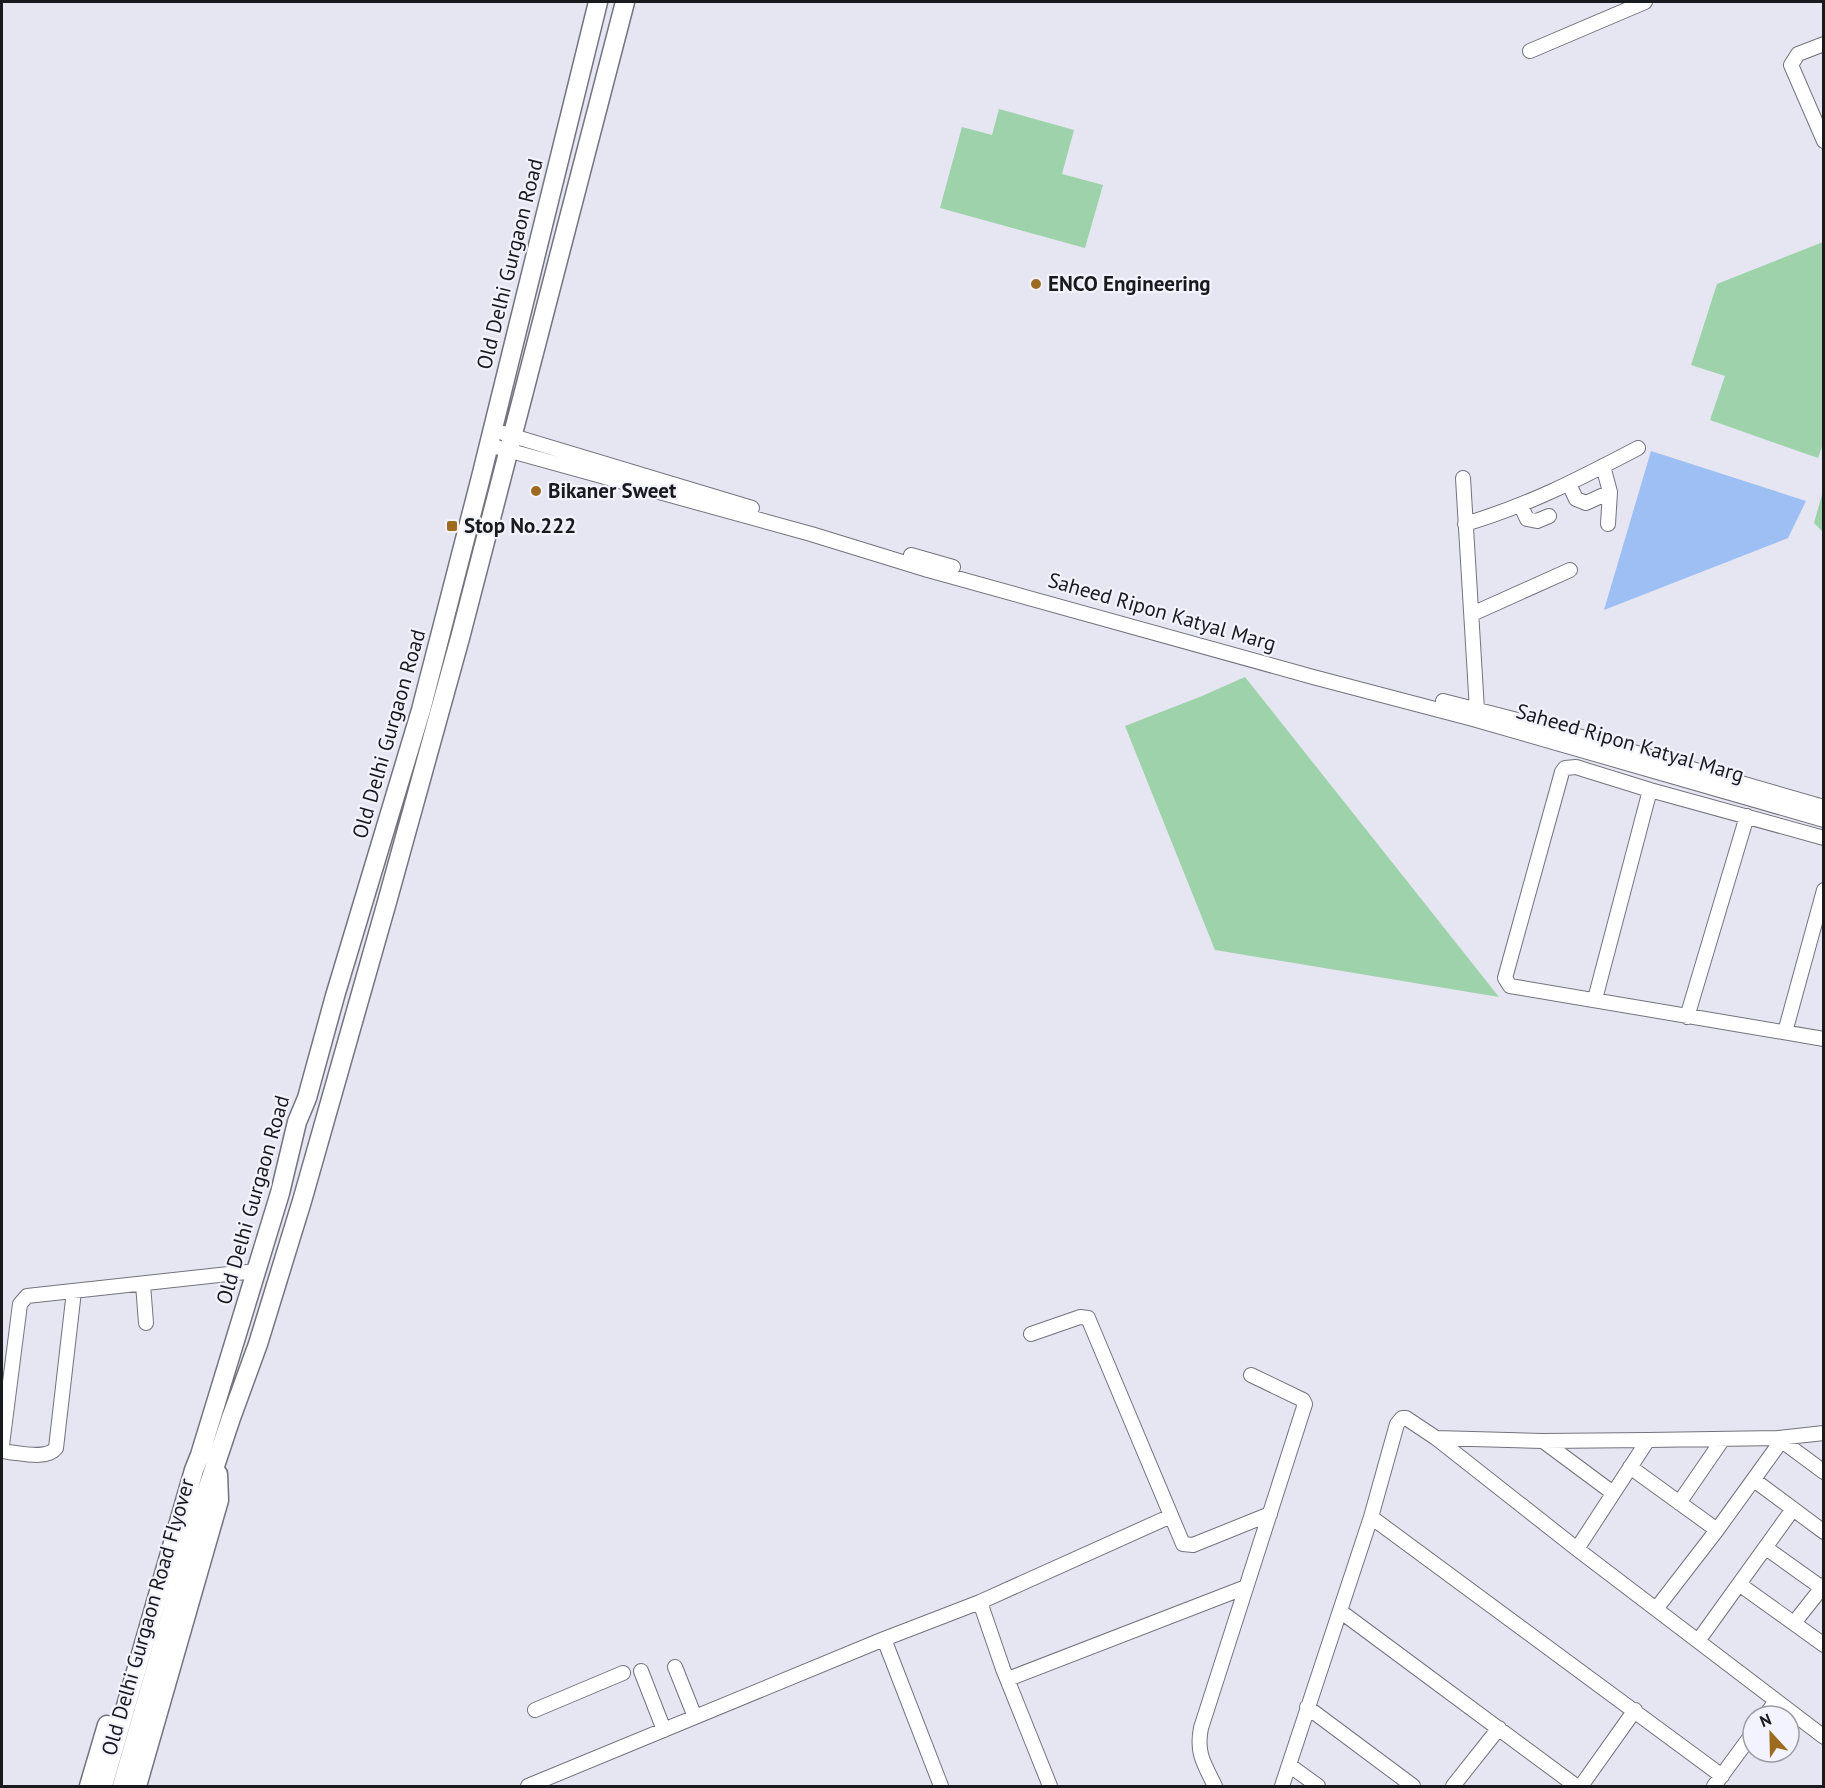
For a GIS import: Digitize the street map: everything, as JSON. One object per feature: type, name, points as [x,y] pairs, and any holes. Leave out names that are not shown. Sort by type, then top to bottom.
[{"type":"main road","name":"Old Delhi Gurgaon Road","points":[[194,1470],[256,1271],[297,1122],[307,1098],[335,996],[421,710],[491,438],[598,2]]},
{"type":"main road","name":"Old Delhi Gurgaon Road","points":[[217,1460],[258,1344],[302,1201],[390,891],[459,638],[625,2]]},
{"type":"main road","name":"Old Delhi Gurgaon Road Flyover","points":[[122,1786],[217,1460]]},
{"type":"main road","points":[[137,1786],[219,1500],[217,1460]]},
{"type":"main road","name":"Old Delhi Gurgaon Road Flyover","points":[[103,1786],[194,1470]]},
{"type":"main road","points":[[89,1786],[177,1489],[194,1470]]},
{"type":"street","points":[[1530,51],[1645,2]]},
{"type":"street","points":[[1824,44],[1798,54],[1791,64],[1824,141]]},
{"type":"street","name":"Saheed Ripon Katyal Marg","points":[[491,438],[928,570],[1477,710],[1824,820]]},
{"type":"street","points":[[1465,524],[1521,506],[1638,448]]},
{"type":"street","points":[[1604,466],[1610,492],[1608,524]]},
{"type":"street","points":[[1463,478],[1477,710]]},
{"type":"street","points":[[1569,484],[1576,499],[1586,503],[1610,492]]},
{"type":"street","points":[[1521,506],[1527,519],[1537,521],[1549,516]]},
{"type":"street","points":[[1472,615],[1570,570]]},
{"type":"street","name":"Saheed Ripon Katyal Marg","points":[[1224,647],[1473,719],[1566,739],[1824,807]]},
{"type":"street","points":[[1824,838],[1576,767],[1565,768],[1505,978],[1510,986],[1824,1039]]},
{"type":"street","points":[[1595,999],[1650,790]]},
{"type":"street","points":[[1687,1017],[1747,816]]},
{"type":"street","points":[[1785,1032],[1824,890]]},
{"type":"street","points":[[74,1291],[56,1448],[54,1452],[46,1454],[3,1451],[20,1304],[27,1296],[256,1271]]},
{"type":"street","points":[[143,1284],[146,1323]]},
{"type":"street","points":[[1031,1334],[1080,1317],[1088,1318],[1180,1538],[1187,1546],[1270,1514]]},
{"type":"street","points":[[1215,1786],[1199,1754],[1198,1742],[1305,1404],[1303,1400],[1251,1375]]},
{"type":"street","points":[[1282,1786],[1371,1517],[1398,1420],[1406,1418],[1436,1438],[1577,1549],[1824,1737]]},
{"type":"street","points":[[1436,1438],[1543,1441],[1780,1439],[1824,1433]]},
{"type":"street","points":[[1679,1503],[1723,1439]]},
{"type":"street","points":[[1780,1439],[1824,1472]]},
{"type":"street","points":[[1656,1609],[1754,1480],[1780,1439]]},
{"type":"street","points":[[1577,1549],[1648,1440]]},
{"type":"street","points":[[1543,1441],[1613,1493]]},
{"type":"street","points":[[1630,1467],[1717,1530]]},
{"type":"street","points":[[1754,1480],[1822,1527]]},
{"type":"street","points":[[1698,1641],[1793,1509]]},
{"type":"street","points":[[528,1786],[884,1639],[980,1602],[1171,1516]]},
{"type":"street","points":[[1371,1517],[1635,1710],[1718,1781],[1741,1749]]},
{"type":"street","points":[[1766,1548],[1823,1586],[1794,1623]]},
{"type":"street","points":[[1739,1584],[1824,1645]]},
{"type":"street","points":[[1008,1679],[1246,1587]]},
{"type":"street","points":[[980,1602],[1050,1786]]},
{"type":"street","points":[[1340,1611],[1576,1786]]},
{"type":"street","points":[[884,1639],[941,1786]]},
{"type":"street","points":[[675,1667],[695,1717]]},
{"type":"street","points":[[641,1671],[664,1730]]},
{"type":"street","points":[[535,1710],[623,1673]]},
{"type":"street","points":[[1307,1707],[1413,1786]]},
{"type":"street","points":[[1581,1786],[1635,1710]]},
{"type":"street","points":[[1454,1786],[1499,1728]]},
{"type":"street","points":[[1288,1766],[1318,1786]]},
{"type":"green space","points":[[999,109],[1074,130],[1062,174],[1103,185],[1085,248],[940,208],[962,127],[992,135]]},
{"type":"green space","points":[[1823,242],[1824,441],[1818,458],[1710,420],[1725,376],[1691,365],[1717,284]]},
{"type":"green space","points":[[1823,491],[1823,532],[1814,523]]},
{"type":"green space","points":[[1245,677],[1499,997],[1215,950],[1125,726]]},
{"type":"water","points":[[1651,451],[1806,501],[1788,538],[1604,610]]},
{"type":"place","name":"ENCO Engineering","points":[[1036,284]]},
{"type":"place","name":"Bikaner Sweet","points":[[536,491]]},
{"type":"place","name":"Stop No.222","points":[[452,526]]}]
